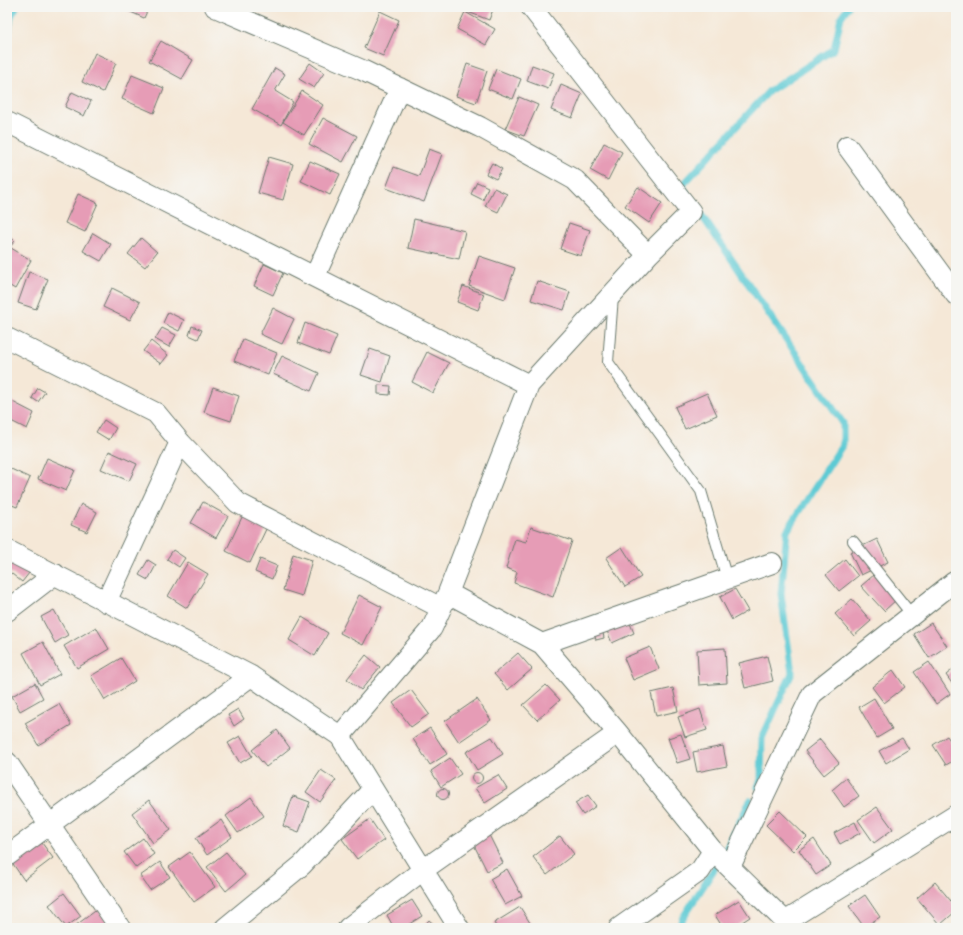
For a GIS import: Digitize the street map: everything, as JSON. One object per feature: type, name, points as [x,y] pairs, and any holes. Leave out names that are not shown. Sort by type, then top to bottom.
[{"type":"street","points":[[215,7],[362,70],[400,88],[480,127],[575,180],[648,255]]},
{"type":"street","points":[[340,736],[432,628],[445,601],[529,385],[648,255],[691,212],[530,7]]},
{"type":"street","points":[[315,276],[400,88]]},
{"type":"street","points":[[7,122],[529,385]]},
{"type":"street","points":[[847,146],[956,295]]},
{"type":"street","points":[[7,338],[156,413],[180,442],[238,503],[445,601],[542,644],[618,733],[713,851],[789,924],[956,815]]},
{"type":"street","points":[[106,602],[180,442]]},
{"type":"street","points":[[7,550],[251,676],[340,736],[459,928]]},
{"type":"street","points":[[542,644],[772,563]]},
{"type":"street","points":[[7,611],[55,574]]},
{"type":"street","points":[[730,867],[812,694],[955,583]]},
{"type":"street","points":[[7,856],[251,676]]},
{"type":"street","points":[[348,928],[423,870],[618,733]]},
{"type":"street","points":[[7,762],[120,928]]},
{"type":"street","points":[[225,928],[302,865],[373,789]]},
{"type":"street","points":[[619,928],[700,871],[713,851]]},
{"type":"lane","points":[[613,293],[608,362],[701,491],[728,579]]},
{"type":"lane","points":[[853,541],[912,615]]},
{"type":"building","points":[[125,7],[149,7],[144,18],[124,9]]},
{"type":"building","points":[[460,7],[494,7],[489,20],[460,9]]},
{"type":"building","points":[[380,11],[399,20],[383,56],[364,48]]},
{"type":"building","points":[[465,12],[495,29],[486,45],[457,29]]},
{"type":"building","points":[[161,41],[193,60],[182,79],[149,61]]},
{"type":"building","points":[[95,53],[116,63],[103,92],[82,82]]},
{"type":"building","points":[[310,63],[324,73],[314,88],[299,79]]},
{"type":"building","points":[[467,64],[487,71],[476,103],[456,96]]},
{"type":"building","points":[[532,65],[554,73],[548,89],[527,81]]},
{"type":"building","points":[[275,68],[285,74],[275,91],[293,102],[281,125],[252,109]]},
{"type":"building","points":[[496,69],[521,79],[513,99],[488,89]]},
{"type":"building","points":[[132,75],[164,88],[154,113],[122,99]]},
{"type":"building","points":[[561,85],[582,94],[572,118],[551,110]]},
{"type":"building","points":[[302,91],[323,105],[304,135],[283,122]]},
{"type":"building","points":[[72,92],[91,101],[84,116],[65,107]]},
{"type":"building","points":[[519,97],[538,105],[524,136],[505,129]]},
{"type":"building","points":[[323,118],[357,136],[343,162],[309,144]]},
{"type":"building","points":[[604,143],[622,152],[608,180],[590,170]]},
{"type":"building","points":[[429,149],[442,154],[424,202],[386,188],[394,167],[419,176]]},
{"type":"building","points":[[269,157],[293,164],[283,200],[258,193]]},
{"type":"building","points":[[310,161],[340,174],[330,195],[301,181]]},
{"type":"building","points":[[492,163],[502,169],[496,179],[486,174]]},
{"type":"building","points":[[477,182],[488,187],[483,200],[471,194]]},
{"type":"building","points":[[638,187],[662,203],[649,223],[625,206]]},
{"type":"building","points":[[494,188],[507,194],[498,212],[485,206]]},
{"type":"building","points":[[78,194],[98,203],[85,232],[65,223]]},
{"type":"building","points":[[414,219],[465,231],[459,259],[408,248]]},
{"type":"building","points":[[569,223],[590,230],[581,256],[560,249]]},
{"type":"building","points":[[93,233],[111,244],[101,261],[83,251]]},
{"type":"building","points":[[7,234],[15,241],[8,249],[7,248]]},
{"type":"building","points":[[141,238],[157,252],[145,267],[128,254]]},
{"type":"building","points":[[11,248],[31,260],[15,289],[7,284],[7,254]]},
{"type":"building","points":[[479,256],[515,268],[505,299],[469,286]]},
{"type":"building","points":[[264,264],[283,273],[273,295],[254,286]]},
{"type":"building","points":[[29,272],[48,279],[36,309],[18,303]]},
{"type":"building","points":[[537,281],[570,292],[564,310],[531,300]]},
{"type":"building","points":[[463,286],[484,294],[478,310],[457,302]]},
{"type":"building","points":[[112,288],[140,302],[130,320],[103,307]]},
{"type":"building","points":[[273,308],[294,319],[282,344],[260,334]]},
{"type":"building","points":[[168,312],[184,320],[179,331],[163,323]]},
{"type":"building","points":[[305,323],[337,336],[329,355],[298,343]]},
{"type":"building","points":[[192,326],[202,330],[198,339],[189,335]]},
{"type":"building","points":[[162,328],[176,335],[169,347],[155,339]]},
{"type":"building","points":[[243,339],[277,353],[268,375],[234,361]]},
{"type":"building","points":[[151,341],[168,355],[161,364],[143,351]]},
{"type":"building","points":[[370,349],[390,356],[382,382],[361,375]]},
{"type":"building","points":[[427,352],[449,363],[433,393],[412,382]]},
{"type":"building","points":[[282,356],[319,373],[311,391],[273,374]]},
{"type":"building","points":[[378,385],[391,386],[390,395],[378,394]]},
{"type":"building","points":[[213,387],[239,396],[231,421],[204,412]]},
{"type":"building","points":[[38,388],[45,392],[38,402],[32,398]]},
{"type":"building","points":[[707,393],[717,415],[685,429],[675,407]]},
{"type":"building","points":[[7,399],[34,413],[27,429],[7,419]]},
{"type":"building","points":[[104,420],[116,428],[109,440],[96,432]]},
{"type":"building","points":[[109,451],[137,464],[129,481],[101,469]]},
{"type":"building","points":[[47,458],[75,470],[66,491],[38,479]]},
{"type":"building","points":[[9,468],[30,478],[17,507],[7,503],[7,474]]},
{"type":"building","points":[[203,502],[228,516],[216,538],[191,523]]},
{"type":"building","points":[[81,504],[97,512],[87,532],[71,525]]},
{"type":"building","points":[[243,515],[267,527],[250,563],[226,551]]},
{"type":"building","points":[[531,527],[572,541],[553,597],[514,583],[517,572],[506,568],[515,539],[526,542]]},
{"type":"building","points":[[877,539],[888,562],[861,575],[850,552]]},
{"type":"building","points":[[622,547],[641,577],[625,587],[606,558]]},
{"type":"building","points":[[173,550],[185,558],[179,567],[167,559]]},
{"type":"building","points":[[293,554],[312,560],[302,596],[283,590]]},
{"type":"building","points":[[16,556],[33,568],[22,582],[7,570],[7,567]]},
{"type":"building","points":[[260,559],[277,566],[272,579],[255,572]]},
{"type":"building","points":[[845,559],[858,576],[839,591],[826,575]]},
{"type":"building","points":[[148,560],[156,565],[148,580],[139,575]]},
{"type":"building","points":[[188,562],[208,574],[187,608],[168,596]]},
{"type":"building","points":[[875,574],[897,599],[884,611],[861,586]]},
{"type":"building","points":[[735,589],[748,611],[732,620],[720,597]]},
{"type":"building","points":[[359,595],[382,607],[363,645],[340,633]]},
{"type":"building","points":[[852,599],[871,621],[854,636],[835,614]]},
{"type":"building","points":[[54,610],[68,635],[55,643],[41,617]]},
{"type":"building","points":[[302,617],[328,633],[315,656],[289,640]]},
{"type":"building","points":[[629,621],[634,633],[612,643],[607,631]]},
{"type":"building","points":[[931,623],[947,646],[929,658],[914,634]]},
{"type":"building","points":[[96,627],[109,649],[77,668],[64,646]]},
{"type":"building","points":[[602,628],[604,638],[596,640],[593,630]]},
{"type":"building","points":[[43,642],[60,674],[40,685],[23,653]]},
{"type":"building","points":[[650,647],[659,669],[633,680],[624,658]]},
{"type":"building","points":[[725,648],[727,683],[699,685],[697,650]]},
{"type":"building","points":[[518,653],[532,669],[508,690],[494,674]]},
{"type":"building","points":[[366,655],[380,667],[361,690],[347,679]]},
{"type":"building","points":[[767,656],[773,681],[745,688],[739,663]]},
{"type":"building","points":[[121,658],[135,681],[105,700],[91,676]]},
{"type":"building","points":[[929,662],[950,694],[936,704],[914,672]]},
{"type":"building","points":[[956,667],[956,689],[946,675]]},
{"type":"building","points":[[893,670],[905,687],[884,703],[872,687]]},
{"type":"building","points":[[35,683],[43,698],[20,711],[12,696]]},
{"type":"building","points":[[546,685],[560,700],[537,720],[523,705]]},
{"type":"building","points":[[673,688],[678,711],[656,716],[651,693]]},
{"type":"building","points":[[411,690],[429,714],[411,727],[393,703]]},
{"type":"building","points":[[874,698],[892,729],[877,738],[859,707]]},
{"type":"building","points":[[477,699],[491,720],[459,742],[445,721]]},
{"type":"building","points":[[59,704],[71,725],[38,745],[25,723]]},
{"type":"building","points":[[238,709],[244,719],[234,726],[228,715]]},
{"type":"building","points":[[700,709],[707,730],[685,737],[678,717]]},
{"type":"building","points":[[956,720],[956,732],[951,724]]},
{"type":"building","points":[[430,728],[447,754],[430,765],[413,739]]},
{"type":"building","points":[[277,730],[290,748],[266,767],[252,750]]},
{"type":"building","points":[[681,734],[690,759],[677,763],[668,738]]},
{"type":"building","points":[[240,736],[252,756],[240,763],[228,743]]},
{"type":"building","points":[[947,736],[956,749],[956,759],[946,765],[933,745]]},
{"type":"building","points":[[492,737],[503,754],[477,770],[466,752]]},
{"type":"building","points":[[902,738],[909,749],[886,763],[879,751]]},
{"type":"building","points":[[820,739],[839,763],[824,775],[805,751]]},
{"type":"building","points":[[723,746],[727,766],[697,772],[693,752]]},
{"type":"building","points":[[450,758],[461,774],[441,787],[431,771]]},
{"type":"building","points":[[321,770],[336,780],[320,802],[306,792]]},
{"type":"building","points":[[475,773],[479,773],[481,774],[481,782],[475,783],[472,780],[472,776]]},
{"type":"building","points":[[498,775],[507,789],[485,803],[475,788]]},
{"type":"building","points":[[846,778],[859,796],[844,807],[832,790]]},
{"type":"building","points":[[441,789],[445,789],[447,790],[447,798],[441,799],[438,796],[438,792]]},
{"type":"building","points":[[588,795],[596,806],[583,815],[575,803]]},
{"type":"building","points":[[293,796],[310,802],[299,832],[283,826]]},
{"type":"building","points":[[251,797],[264,816],[238,833],[226,816]]},
{"type":"building","points":[[149,800],[171,830],[153,843],[132,813]]},
{"type":"building","points":[[877,807],[893,829],[874,843],[858,820]]},
{"type":"building","points":[[780,811],[807,837],[793,851],[766,825]]},
{"type":"building","points":[[370,819],[384,840],[357,859],[342,839]]},
{"type":"building","points":[[221,820],[232,837],[207,855],[196,838]]},
{"type":"building","points":[[855,822],[860,833],[840,844],[834,833]]},
{"type":"building","points":[[488,833],[503,863],[487,871],[472,841]]},
{"type":"building","points":[[560,836],[574,854],[547,875],[533,857]]},
{"type":"building","points":[[143,838],[154,854],[136,868],[124,852]]},
{"type":"building","points":[[814,839],[831,865],[816,875],[799,850]]},
{"type":"building","points":[[42,843],[53,858],[24,880],[13,864]]},
{"type":"building","points":[[190,852],[215,887],[194,902],[169,867]]},
{"type":"building","points":[[226,852],[245,875],[226,891],[207,867]]},
{"type":"building","points":[[160,862],[170,877],[150,890],[140,876]]},
{"type":"building","points":[[507,869],[522,896],[505,905],[490,879]]},
{"type":"building","points":[[935,882],[956,907],[956,911],[940,925],[917,898]]},
{"type":"building","points":[[64,893],[81,916],[66,927],[49,905]]},
{"type":"building","points":[[865,895],[880,917],[864,927],[849,906]]},
{"type":"building","points":[[412,900],[422,916],[403,928],[394,928],[387,915]]},
{"type":"building","points":[[739,900],[750,917],[733,928],[723,928],[715,915]]},
{"type":"building","points":[[520,907],[532,926],[528,928],[497,928],[494,923]]},
{"type":"building","points":[[98,909],[112,928],[72,928]]},
{"type":"building","points":[[429,920],[438,928],[422,928]]},
{"type":"waterway","points":[[7,43],[11,16],[16,7]]},
{"type":"waterway","points":[[686,192],[682,186],[769,91],[834,49],[841,17],[848,7]]},
{"type":"waterway","points":[[696,207],[843,423],[843,444],[787,531],[781,594],[792,673],[762,738],[761,780],[758,787]]},
{"type":"waterway","points":[[679,928],[682,919],[722,857],[750,801]]}]
